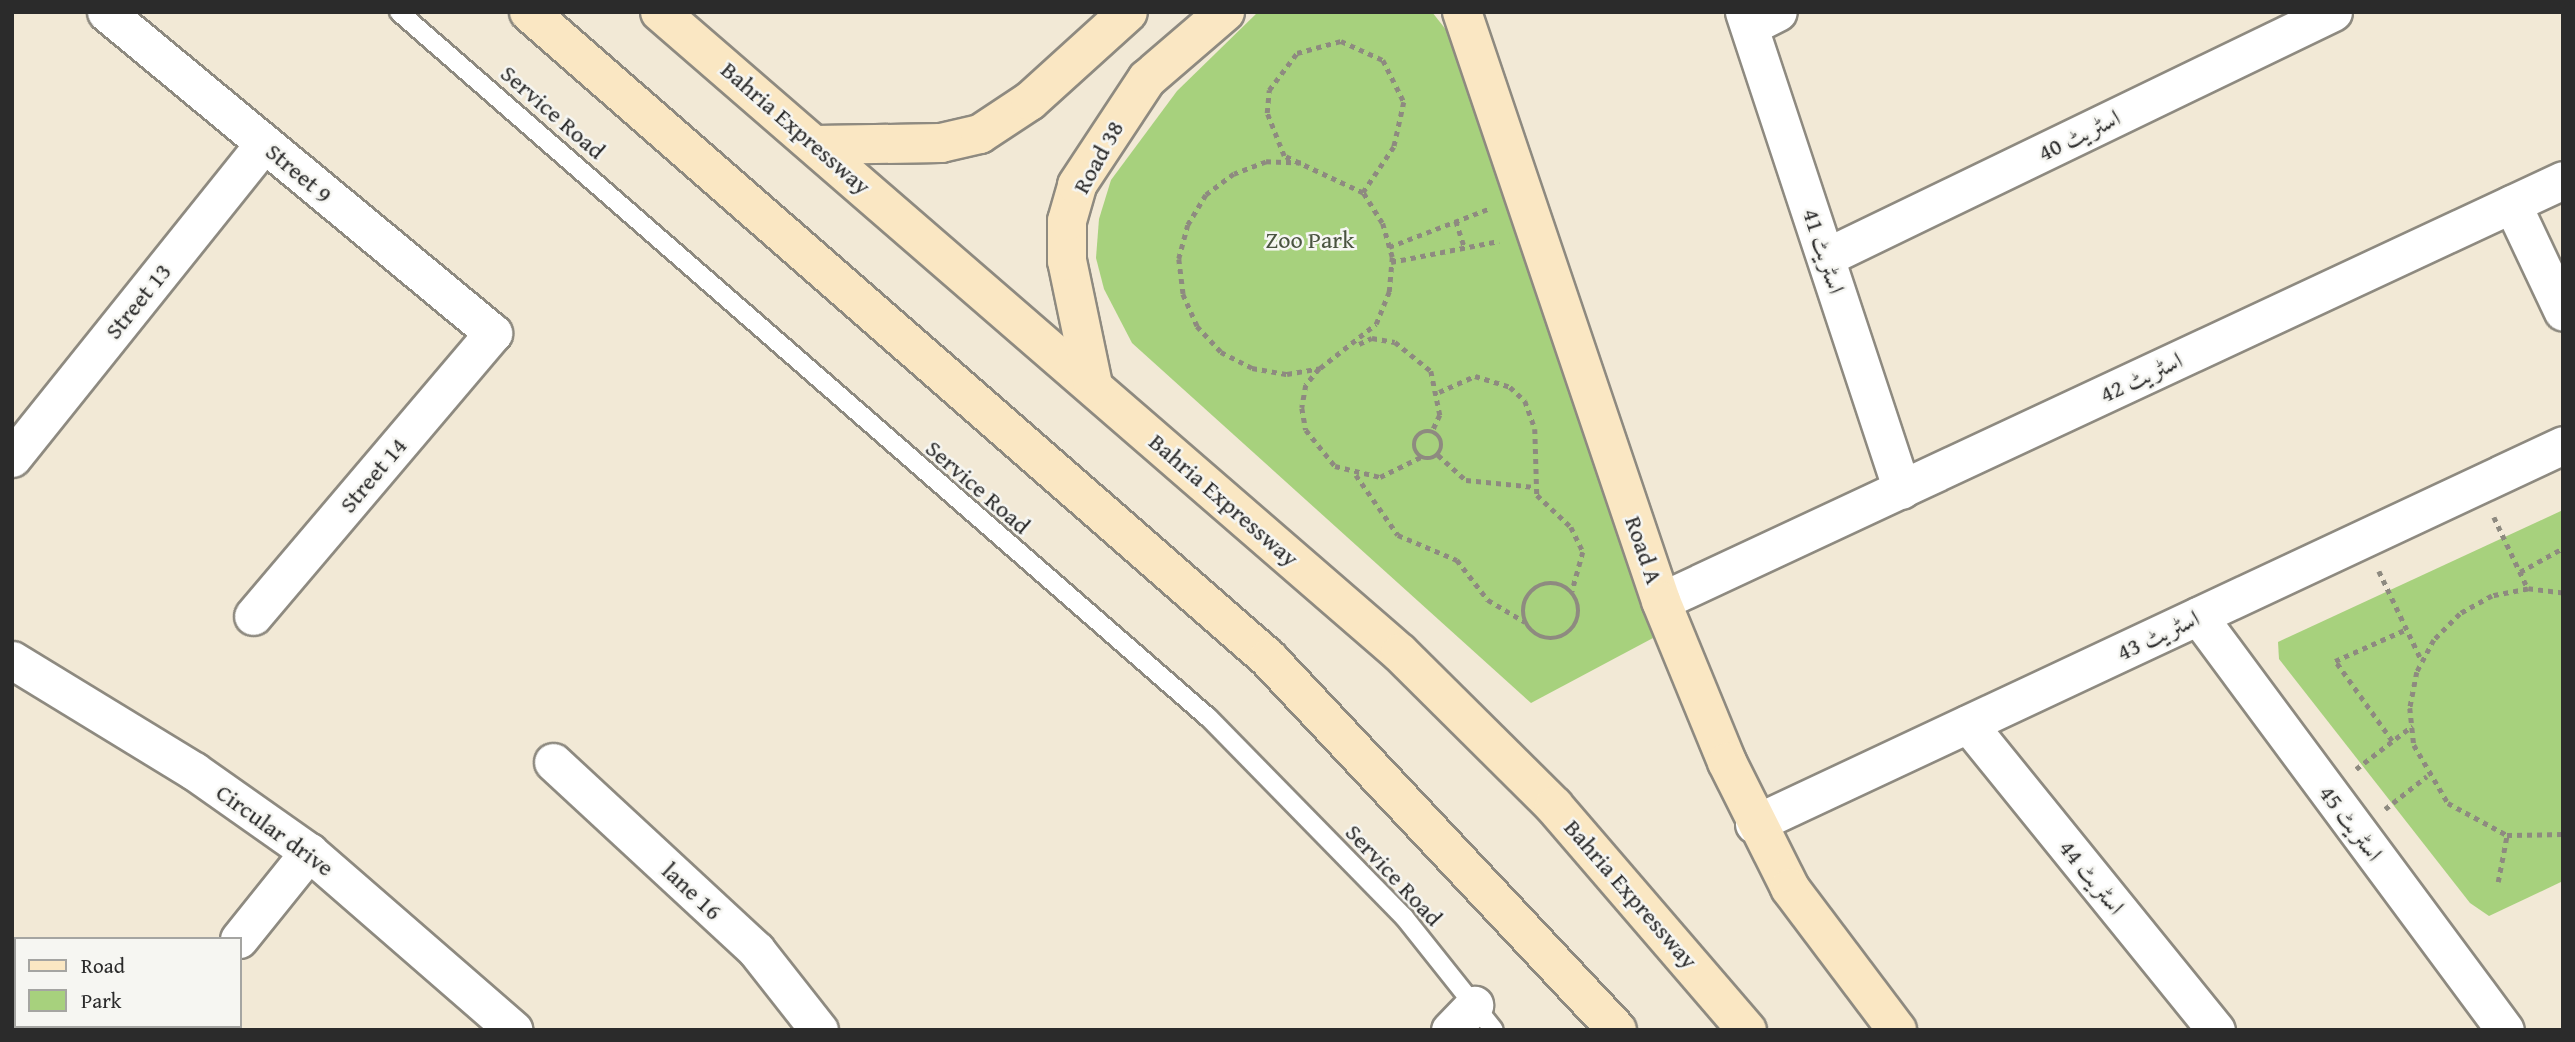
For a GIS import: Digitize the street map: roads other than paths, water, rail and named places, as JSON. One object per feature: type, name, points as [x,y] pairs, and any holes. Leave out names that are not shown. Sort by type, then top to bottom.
[{"type":"main road","points":[[529,12],[1268,658],[1617,1030]]},
{"type":"main road","name":"Bahria Expressway","points":[[660,12],[1093,384],[1400,653],[1554,806],[1747,1030]]},
{"type":"main road","points":[[816,145],[941,143],[980,134],[1030,101],[1128,12]]},
{"type":"main road","name":"Road 38","points":[[1093,384],[1067,261],[1068,221],[1077,185],[1147,79],[1225,12]]},
{"type":"main road","name":"Road A","points":[[1457,20],[1535,234],[1661,601],[1754,824],[1790,888],[1896,1030]]},
{"type":"street","name":"Street 9","points":[[106,12],[493,333]]},
{"type":"street","name":"اسٹریٹ 40","points":[[1826,257],[2333,12]]},
{"type":"street","name":"اسٹریٹ 41","points":[[1757,17],[1826,257],[1902,490]]},
{"type":"street","name":"Street 13","points":[[12,458],[264,144]]},
{"type":"street","name":"اسٹریٹ 42","points":[[1661,601],[2563,180]]},
{"type":"street","points":[[2512,204],[2563,312]]},
{"type":"street","name":"Street 14","points":[[253,617],[493,333]]},
{"type":"street","name":"اسٹریٹ 43","points":[[1754,824],[2563,445]]},
{"type":"street","name":"اسٹریٹ 45","points":[[2198,616],[2505,1030]]},
{"type":"street","name":"Circular drive","points":[[12,660],[194,771],[309,852],[514,1030]]},
{"type":"street","name":"اسٹریٹ 44","points":[[1968,724],[2217,1030]]},
{"type":"street","name":"lane 16","points":[[553,762],[756,950],[819,1030]]},
{"type":"street","points":[[241,937],[309,852]]},
{"type":"lane","name":"Service Road","points":[[399,12],[1209,718],[1404,917],[1473,1021]]},
{"type":"park label","name":"Zoo Park","points":[[1310,240]]}]
